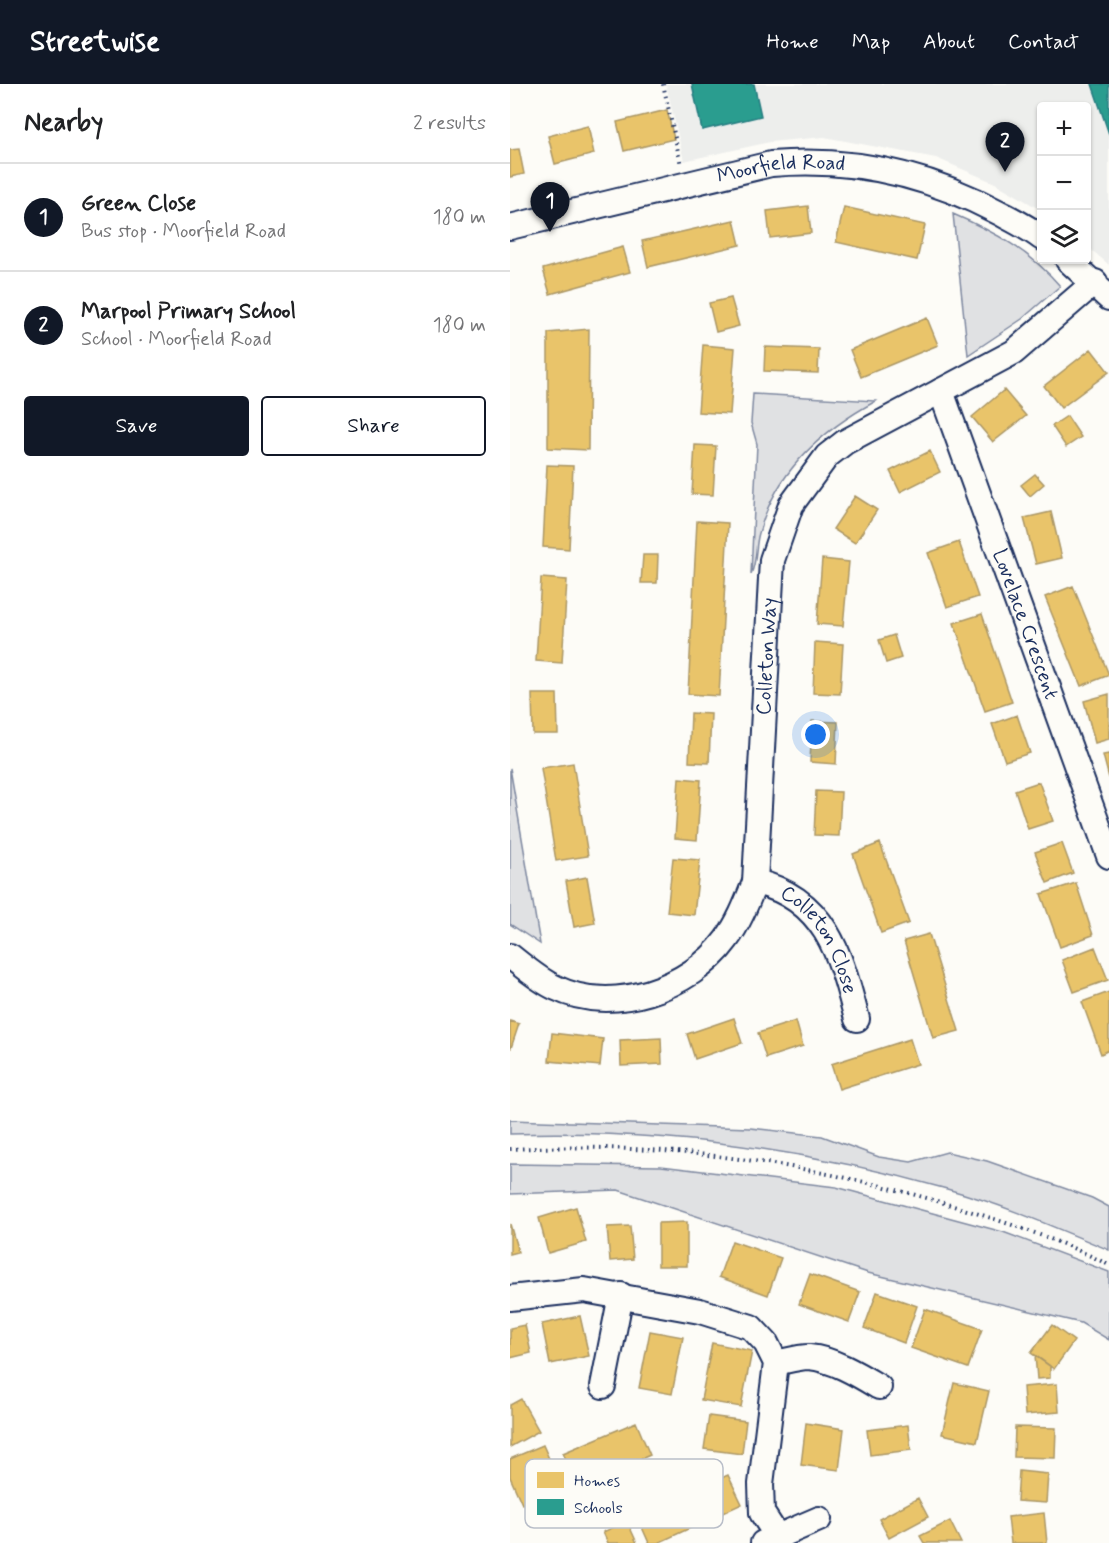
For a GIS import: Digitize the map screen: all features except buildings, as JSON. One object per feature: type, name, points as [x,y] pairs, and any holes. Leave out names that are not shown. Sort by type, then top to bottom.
[{"type":"street","name":"Moorfield Road","points":[[510,228],[771,164],[810,161],[848,164],[927,181],[981,203],[1037,236]]},
{"type":"street","points":[[1073,264],[1102,290]]},
{"type":"street","name":"Colleton Way","points":[[510,956],[556,988],[597,999],[633,996],[665,988],[700,966],[726,941],[741,916],[755,882],[772,560],[790,505],[827,456],[845,442],[1014,352],[1102,290]]},
{"type":"street","name":"Lovelace Crescent","points":[[941,391],[1109,856]]},
{"type":"street","name":"Colleton Close","points":[[755,882],[774,886],[820,921],[840,956],[857,1019]]},
{"type":"street","points":[[510,1298],[584,1290],[700,1311],[751,1327],[766,1343],[776,1363],[761,1484],[762,1513],[770,1540],[819,1519]]},
{"type":"street","points":[[603,1386],[621,1295]]},
{"type":"street","points":[[776,1363],[803,1357],[818,1359],[858,1375],[879,1387]]},
{"type":"path","points":[[663,84],[685,185]]},
{"type":"path","points":[[510,1149],[561,1147],[622,1149],[746,1160],[803,1169],[922,1195],[1012,1225],[1085,1253],[1109,1265]]},
{"type":"shaded area","points":[[666,84],[1109,84],[1109,265],[1091,249],[1091,102],[1037,102],[1037,208],[995,183],[936,158],[824,137],[770,142],[684,161]]},
{"type":"shaded area","points":[[953,214],[1011,244],[1037,263],[1060,286],[1022,319],[968,355]]},
{"type":"shaded area","points":[[753,394],[876,401],[837,425],[820,439],[789,472],[767,511],[758,538],[751,574],[757,444],[751,423]]},
{"type":"shaded area","points":[[510,768],[540,944],[510,924]]},
{"type":"shaded area","points":[[510,1120],[750,1128],[822,1136],[879,1157],[911,1162],[947,1152],[987,1161],[1092,1198],[1109,1207],[1109,1250],[968,1195],[840,1163],[786,1153],[676,1139],[565,1133],[510,1134]]},
{"type":"shaded area","points":[[510,1164],[661,1166],[836,1187],[1003,1232],[1109,1272],[1109,1340],[1081,1323],[868,1273],[618,1190],[510,1194]]},
{"type":"place","name":"Marpool Primary School","points":[[1005,172]]},
{"type":"place","name":"Green Close","points":[[550,232]]}]
